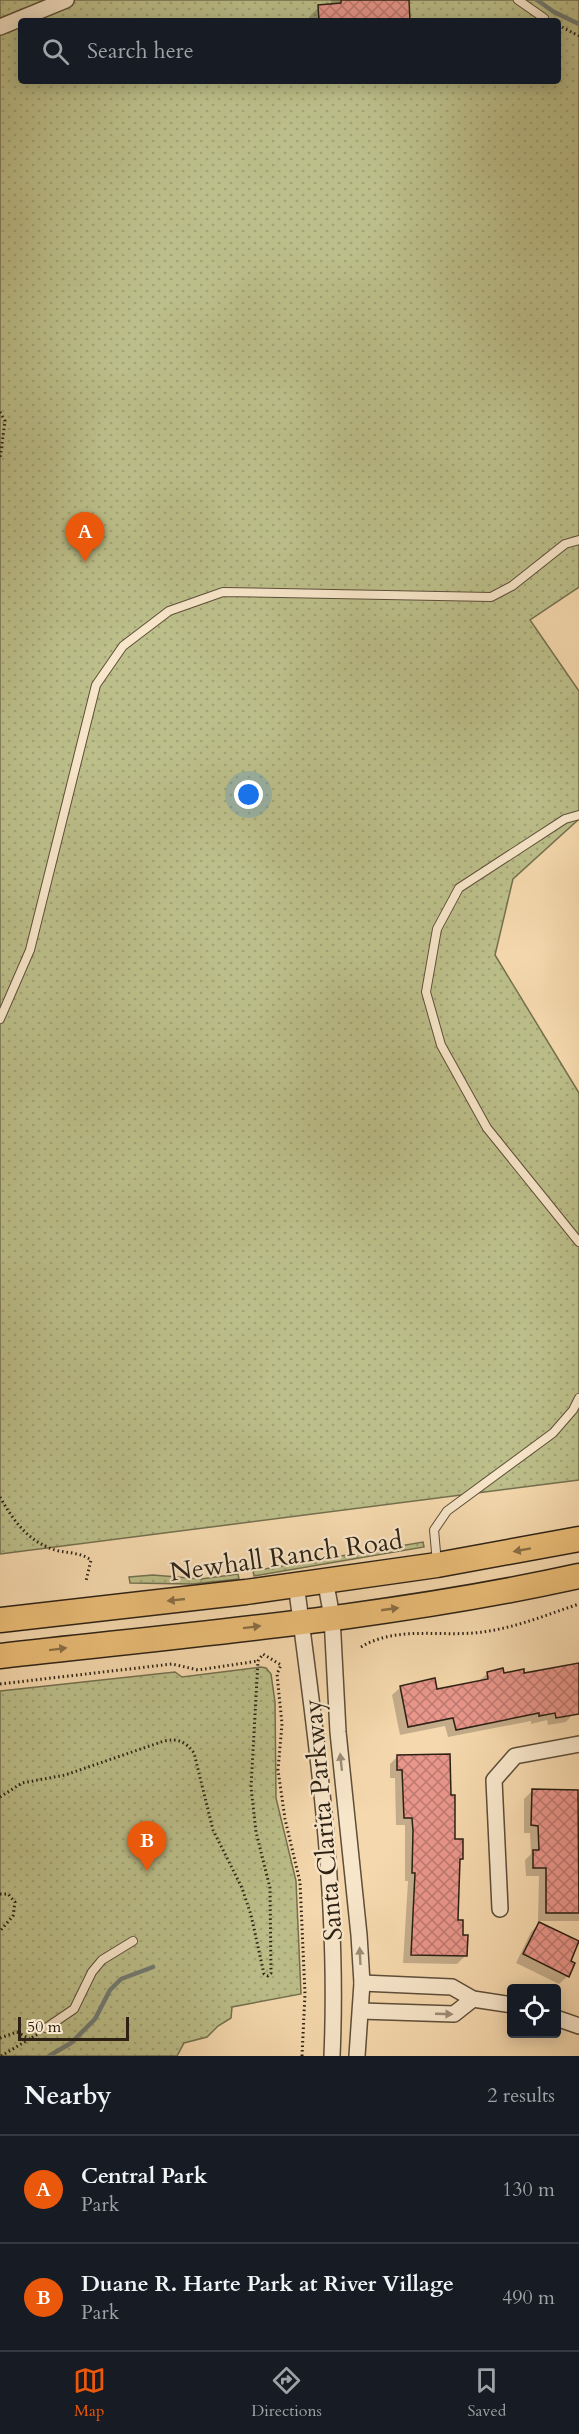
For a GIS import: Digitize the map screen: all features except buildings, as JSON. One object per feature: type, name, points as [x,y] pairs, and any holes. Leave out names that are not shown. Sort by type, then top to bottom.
[{"type":"main road","name":"Newhall Ranch Road","points":[[0,1620],[246,1592],[437,1565],[579,1539]]},
{"type":"main road","points":[[0,1656],[301,1622],[488,1596],[579,1576]]},
{"type":"street","points":[[22,18],[66,0]]},
{"type":"street","points":[[0,27],[18,20]]},
{"type":"street","name":"Santa Clarita Parkway","points":[[326,1579],[332,1617],[338,1732],[362,1983],[357,2056]]},
{"type":"street","name":"Santa Clarita Parkway","points":[[296,1584],[330,1893],[335,1988],[332,2056]]},
{"type":"street","points":[[500,1909],[494,1780],[515,1756],[579,1744]]},
{"type":"street","points":[[362,1983],[452,1987],[473,1999],[507,2004]]},
{"type":"street","points":[[410,2013],[417,1999],[411,1986]]},
{"type":"street","points":[[361,2011],[454,2014],[473,1999]]},
{"type":"street","points":[[561,2020],[579,2026]]},
{"type":"lane","points":[[518,0],[544,18]]},
{"type":"lane","points":[[0,1019],[30,950],[96,685],[123,646],[170,611],[223,592],[491,597],[512,586],[565,544],[579,540]]},
{"type":"lane","points":[[578,1236],[487,1128],[441,1045],[426,992],[437,929],[459,888],[565,819],[579,815]]},
{"type":"lane","points":[[437,1565],[434,1530],[447,1511],[553,1433],[573,1410],[579,1398]]},
{"type":"lane","points":[[46,2028],[74,2009],[92,1972],[102,1960],[133,1941]]},
{"type":"path","points":[[561,27],[579,36]]},
{"type":"path","points":[[0,412],[5,421],[0,459]]},
{"type":"path","points":[[0,1497],[9,1513],[33,1540],[56,1550],[83,1555],[91,1560],[86,1581]]},
{"type":"path","points":[[361,1647],[376,1638],[403,1634],[464,1635],[490,1631],[579,1604]]},
{"type":"path","points":[[0,1797],[22,1783],[65,1775],[164,1741],[181,1741],[189,1746],[194,1753],[213,1830],[242,1888],[251,1915],[264,1974],[268,1976],[271,1973],[270,1888],[256,1832],[250,1787],[258,1661],[263,1654],[281,1665],[277,1674],[282,1725],[279,1770],[285,1819],[301,1892],[305,1994],[302,2056]]},
{"type":"path","points":[[0,1684],[172,1664],[198,1670],[258,1661]]},
{"type":"path","points":[[0,1894],[8,1894],[15,1902],[13,1916],[0,1931]]},
{"type":"path","points":[[1,2056],[46,2028]]},
{"type":"path","points":[[0,2038],[16,2032],[30,2039]]},
{"type":"green space","points":[[0,0],[579,0],[579,587],[530,620],[579,691],[579,819],[513,879],[495,955],[579,1093],[579,1480],[0,1554]]},
{"type":"green space","points":[[423,1542],[424,1547],[254,1576],[253,1571]]},
{"type":"green space","points":[[238,1574],[239,1579],[192,1584],[130,1583],[129,1577],[153,1575],[201,1579]]},
{"type":"green space","points":[[266,1668],[271,1674],[275,1702],[276,1798],[296,1881],[301,1994],[232,2007],[231,2018],[207,2037],[184,2043],[177,2056],[0,2056],[0,1691],[175,1672],[182,1677]]},
{"type":"waterway","points":[[537,0],[554,12],[579,24]]},
{"type":"waterway","points":[[49,2056],[71,2043],[95,2019],[110,1990],[121,1979],[153,1967]]},
{"type":"place","name":"Central Park","points":[[85,562]]},
{"type":"place","name":"Duane R. Harte Park at River Village","points":[[147,1871]]}]
